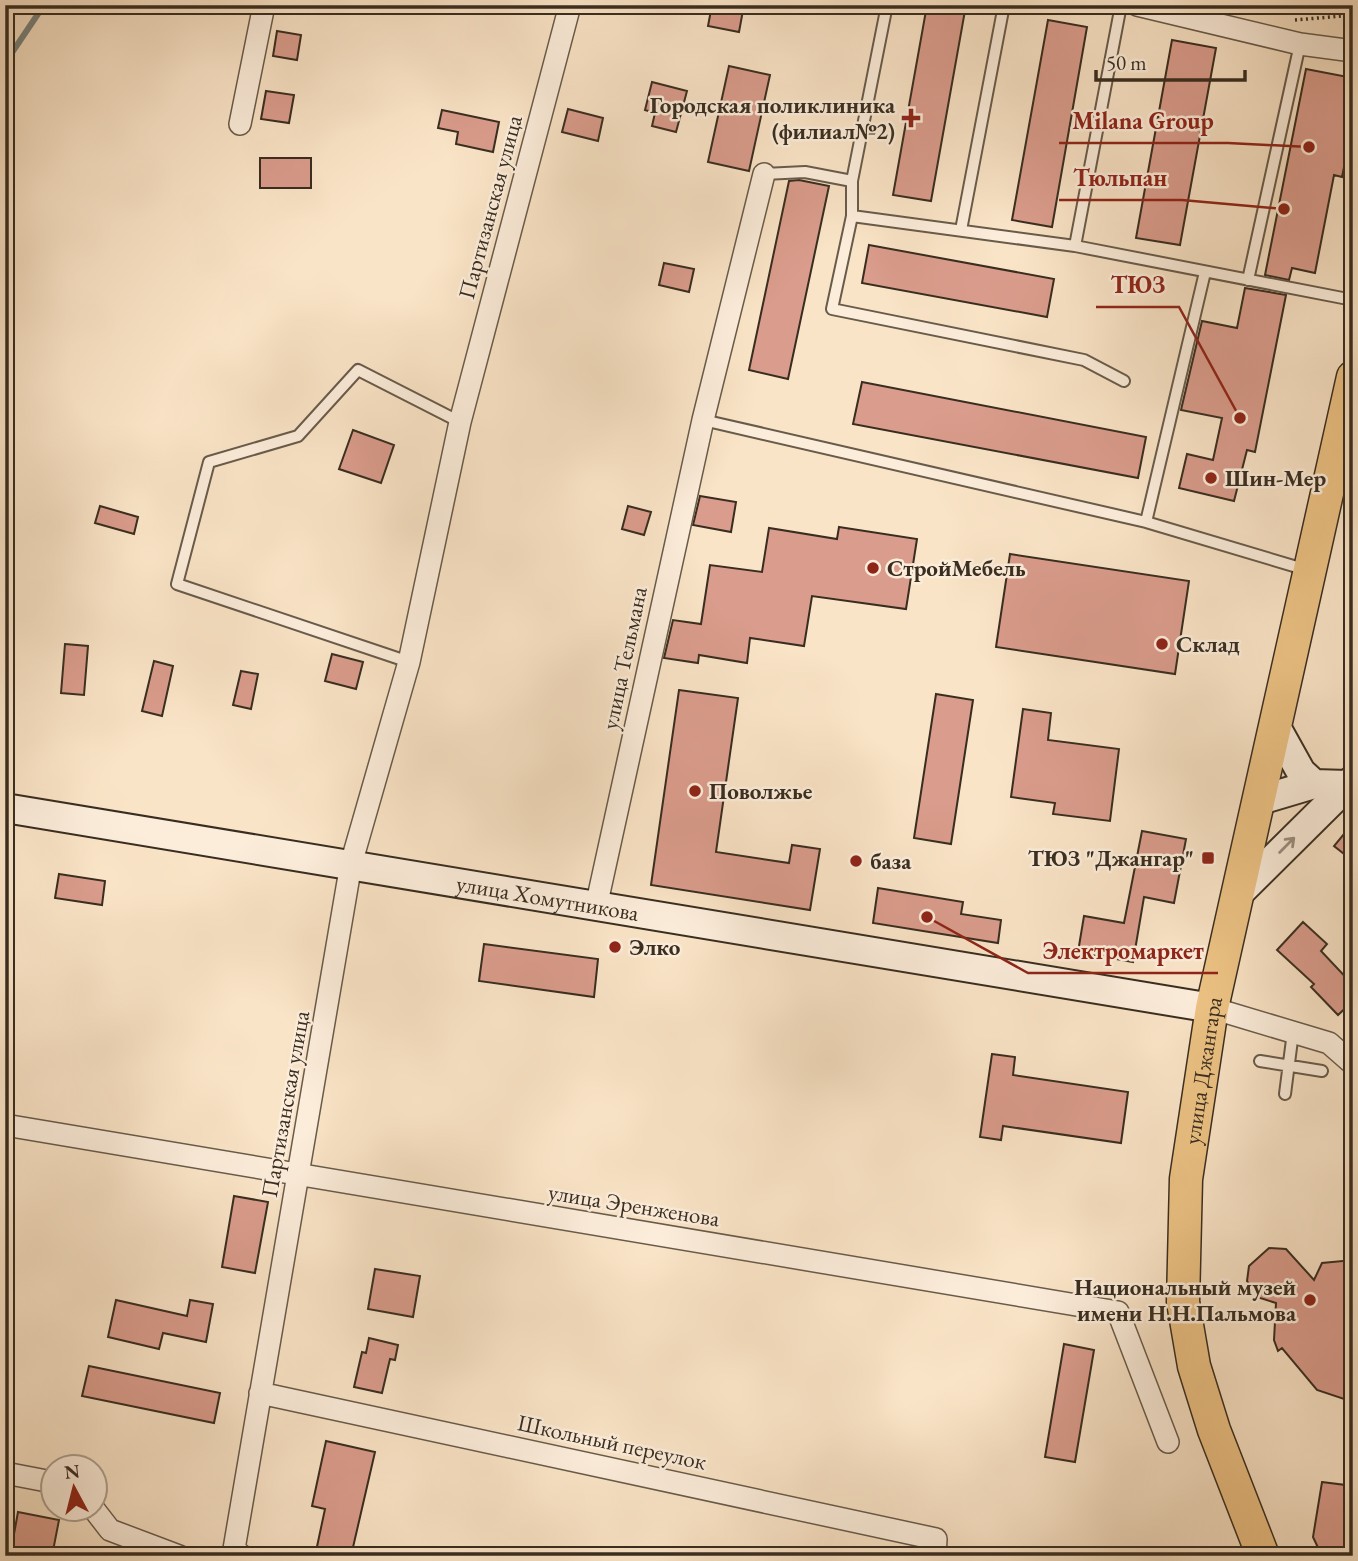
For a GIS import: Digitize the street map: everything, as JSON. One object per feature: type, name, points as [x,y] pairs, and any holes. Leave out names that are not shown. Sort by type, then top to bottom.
[{"type":"main road","name":"улица Джангара","points":[[1263,1556],[1214,1430],[1194,1366],[1183,1302],[1186,1179],[1212,1008],[1353,377]]},
{"type":"street","points":[[240,124],[264,5]]},
{"type":"street","name":"Партизанская улица","points":[[234,1553],[351,864],[409,662],[460,422],[570,5]]},
{"type":"street","points":[[1138,5],[1300,44],[1353,51]]},
{"type":"street","name":"улица Тельмана","points":[[596,907],[704,420],[764,174]]},
{"type":"street","points":[[1276,727],[1301,772],[1314,784]]},
{"type":"street","points":[[1260,800],[1314,784],[1350,782]]},
{"type":"street","points":[[1239,893],[1350,782]]},
{"type":"street","name":"улица Хомутникова","points":[[5,808],[1212,1008]]},
{"type":"street","points":[[1212,1008],[1329,1042],[1353,1065]]},
{"type":"street","name":"улица Эренженова","points":[[5,1125],[1118,1312],[1168,1442]]},
{"type":"street","name":"Школьный переулок","points":[[260,1393],[936,1539],[935,1556]]},
{"type":"street","points":[[5,1473],[38,1479]]},
{"type":"street","points":[[104,1522],[110,1530],[179,1556]]},
{"type":"lane","points":[[887,5],[852,181],[852,216],[832,309],[1084,360],[1124,381]]},
{"type":"lane","points":[[961,230],[1004,5]]},
{"type":"lane","points":[[1075,246],[1121,5]]},
{"type":"lane","points":[[1248,280],[1300,44]]},
{"type":"lane","points":[[764,174],[805,172],[852,181]]},
{"type":"lane","points":[[852,216],[1075,246],[1353,300]]},
{"type":"lane","points":[[1146,522],[1205,272]]},
{"type":"lane","points":[[409,662],[177,584],[209,462],[298,436],[358,370],[460,422]]},
{"type":"lane","points":[[704,420],[1146,522],[1310,570]]},
{"type":"lane","points":[[1285,1094],[1293,1032]]},
{"type":"lane","points":[[1260,1061],[1322,1071]]},
{"type":"building","points":[[712,5],[744,5],[739,32],[708,26]]},
{"type":"building","points":[[927,5],[966,5],[931,201],[893,195]]},
{"type":"building","points":[[1048,20],[1087,27],[1052,227],[1012,220]]},
{"type":"building","points":[[277,31],[301,35],[297,60],[273,56]]},
{"type":"building","points":[[1172,40],[1216,48],[1180,245],[1136,238]]},
{"type":"building","points":[[729,66],[770,75],[749,171],[708,162]]},
{"type":"building","points":[[1306,69],[1353,78],[1349,99],[1353,100],[1353,122],[1342,177],[1334,175],[1315,273],[1292,268],[1289,280],[1265,275]]},
{"type":"building","points":[[652,82],[687,91],[676,132],[652,126],[655,113],[645,110]]},
{"type":"building","points":[[266,91],[294,95],[289,123],[261,119]]},
{"type":"building","points":[[568,109],[603,118],[598,141],[562,132]]},
{"type":"building","points":[[442,110],[499,122],[493,152],[456,144],[458,132],[438,128]]},
{"type":"building","points":[[260,158],[311,158],[311,188],[260,188]]},
{"type":"building","points":[[799,180],[829,186],[788,379],[749,370],[789,181]]},
{"type":"building","points":[[869,245],[1054,279],[1047,317],[862,283]]},
{"type":"building","points":[[664,263],[694,269],[689,292],[659,285]]},
{"type":"building","points":[[1245,288],[1286,295],[1255,452],[1247,450],[1234,501],[1179,488],[1187,454],[1213,460],[1222,418],[1181,410],[1202,321],[1237,328]]},
{"type":"building","points":[[862,382],[1146,437],[1138,478],[853,424]]},
{"type":"building","points":[[353,430],[394,445],[381,483],[339,469]]},
{"type":"building","points":[[700,496],[736,502],[731,532],[693,525]]},
{"type":"building","points":[[100,506],[138,517],[134,534],[95,523]]},
{"type":"building","points":[[628,506],[651,512],[644,535],[622,529]]},
{"type":"building","points":[[839,527],[917,539],[906,609],[812,596],[804,646],[750,638],[747,663],[699,655],[698,663],[664,658],[673,620],[701,624],[710,565],[762,572],[769,528],[837,539]]},
{"type":"building","points":[[1010,554],[1189,581],[1175,674],[996,647]]},
{"type":"building","points":[[65,644],[88,646],[84,695],[61,693]]},
{"type":"building","points":[[332,654],[363,662],[356,689],[325,681]]},
{"type":"building","points":[[154,661],[173,666],[162,716],[142,711]]},
{"type":"building","points":[[241,671],[258,674],[251,709],[233,705]]},
{"type":"building","name":"Поволжье","points":[[679,690],[738,698],[716,852],[789,863],[792,845],[820,849],[810,910],[651,885]]},
{"type":"building","points":[[936,694],[973,700],[951,844],[914,838]]},
{"type":"building","points":[[1023,709],[1051,713],[1048,740],[1119,749],[1110,821],[1053,814],[1055,803],[1011,797]]},
{"type":"building","points":[[1353,823],[1353,861],[1334,846]]},
{"type":"building","points":[[1142,831],[1186,839],[1174,903],[1144,897],[1133,962],[1078,952],[1084,916],[1124,923]]},
{"type":"building","points":[[59,874],[105,881],[102,905],[55,898]]},
{"type":"building","points":[[878,888],[963,902],[961,914],[1001,920],[998,943],[873,923]]},
{"type":"building","points":[[1303,922],[1327,944],[1321,951],[1353,985],[1353,1001],[1338,1015],[1311,987],[1314,984],[1277,950]]},
{"type":"building","points":[[484,944],[598,959],[594,997],[479,981]]},
{"type":"building","points":[[992,1054],[1015,1057],[1013,1075],[1128,1092],[1121,1143],[1003,1126],[1001,1140],[980,1137]]},
{"type":"building","points":[[234,1196],[268,1202],[255,1273],[222,1267]]},
{"type":"building","name":"Национальный музей имени Н.Н.Пальмова","points":[[1269,1248],[1286,1249],[1314,1280],[1322,1263],[1353,1260],[1353,1380],[1349,1379],[1347,1400],[1317,1390],[1282,1348],[1278,1351],[1274,1340],[1276,1303],[1260,1298],[1247,1281],[1249,1266]]},
{"type":"building","points":[[375,1269],[420,1276],[413,1317],[368,1309]]},
{"type":"building","points":[[116,1300],[187,1316],[190,1300],[213,1304],[206,1342],[163,1333],[159,1349],[108,1337]]},
{"type":"building","points":[[369,1338],[398,1345],[395,1360],[390,1359],[382,1393],[354,1387],[362,1352],[366,1353]]},
{"type":"building","points":[[1064,1344],[1094,1350],[1075,1462],[1045,1457]]},
{"type":"building","points":[[89,1366],[220,1393],[214,1423],[82,1396]]},
{"type":"building","points":[[326,1441],[375,1452],[351,1556],[315,1556],[325,1509],[312,1506]]},
{"type":"building","points":[[1322,1482],[1353,1486],[1353,1556],[1322,1556],[1313,1537]]},
{"type":"building","points":[[18,1512],[38,1516],[38,1522],[59,1522],[52,1556],[10,1556]]},
{"type":"waterway","points":[[5,63],[44,5]]},
{"type":"place","name":"Городская поликлиника (филиал№2)","points":[[911,118]]},
{"type":"place","name":"Milana Group","points":[[1309,147]]},
{"type":"place","name":"Тюльпан","points":[[1284,209]]},
{"type":"place","name":"ТЮЗ","points":[[1240,418]]},
{"type":"place","name":"Шин-Мер","points":[[1211,478]]},
{"type":"place","name":"СтройМебель","points":[[873,568]]},
{"type":"place","name":"Склад","points":[[1162,644]]},
{"type":"place","name":"Поволжье","points":[[695,791]]},
{"type":"place","name":"ТЮЗ \"Джангар\"","points":[[1208,858]]},
{"type":"place","name":"база","points":[[856,861]]},
{"type":"place","name":"Электромаркет","points":[[927,917]]},
{"type":"place","name":"Элко","points":[[615,947]]},
{"type":"place","name":"Национальный музей имени Н.Н.Пальмова","points":[[1310,1300]]}]
